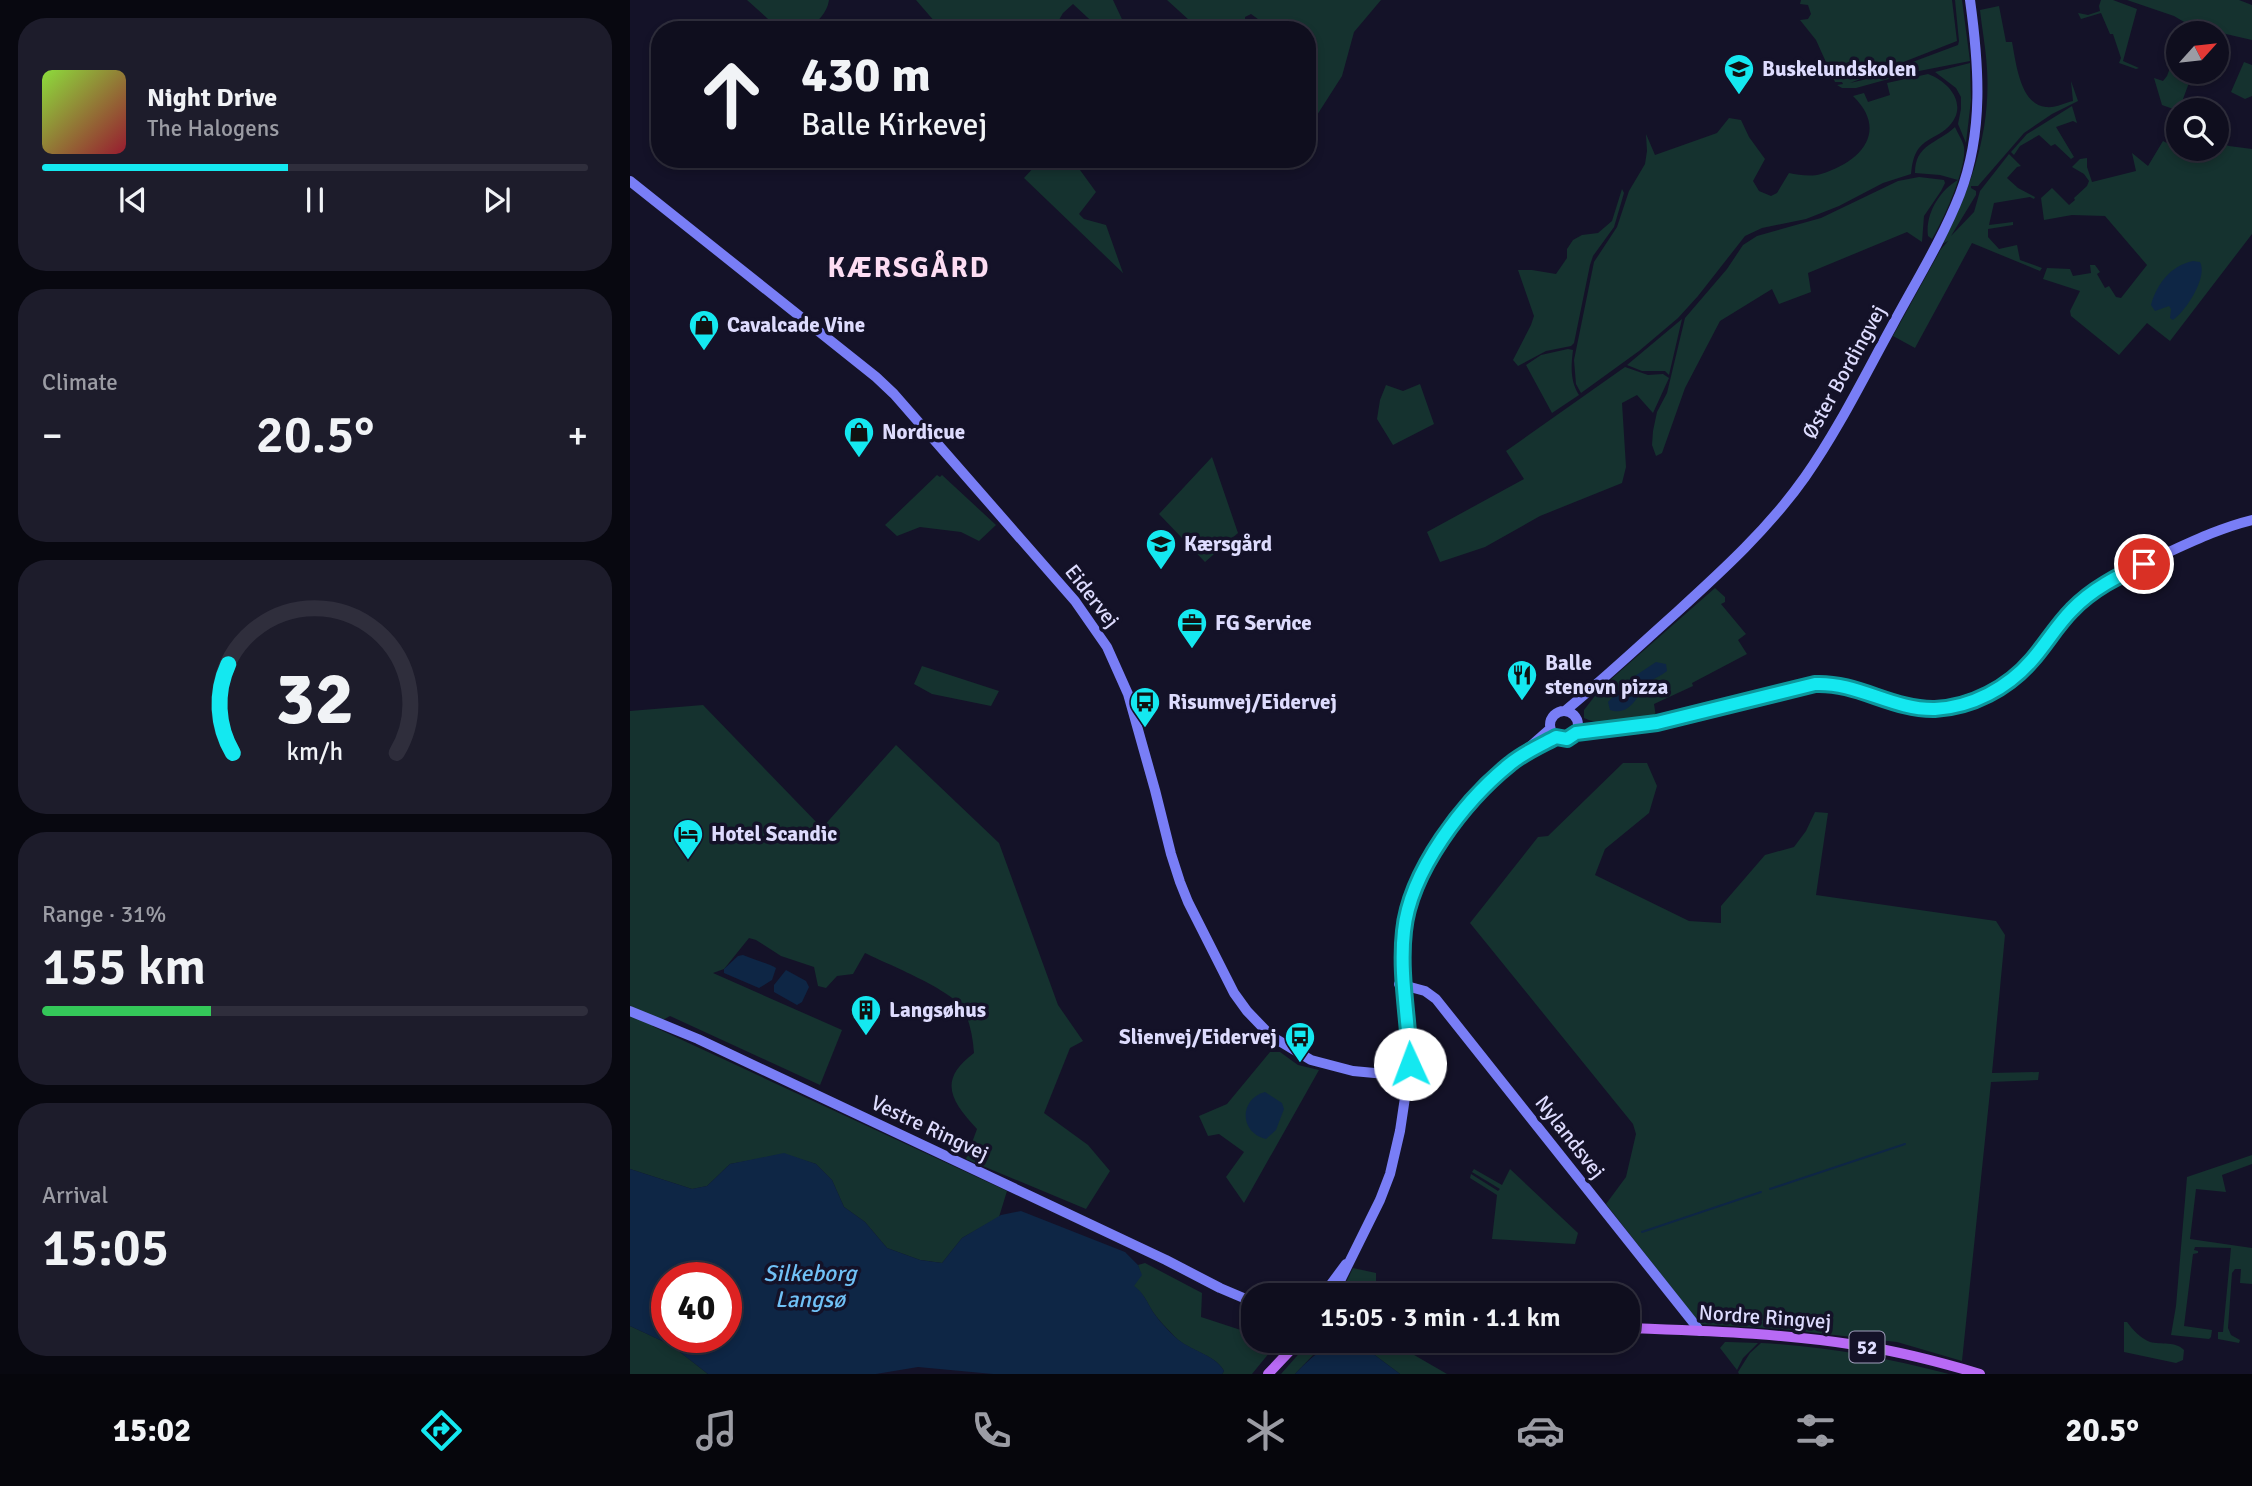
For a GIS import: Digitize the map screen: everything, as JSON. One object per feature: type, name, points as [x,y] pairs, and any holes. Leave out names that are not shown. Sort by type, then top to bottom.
[{"type":"main road","name":"Nordre Ringvej","points":[[1640,1328],[1808,1338],[1935,1361],[1980,1374]]},
{"type":"main road","points":[[1283,1357],[1285,1353]]},
{"type":"main road","points":[[1268,1374],[1287,1353]]},
{"type":"street","name":"Øster Bordingvej","points":[[1553,733],[1552,715],[1561,710],[1574,720],[1594,687],[1732,562],[1804,478],[1830,438],[1872,364],[1961,192],[1976,129],[1978,94],[1978,62],[1970,0]]},
{"type":"street","name":"Eidervej","points":[[630,181],[856,360],[894,394],[1094,626],[1113,658],[1128,694],[1171,854],[1188,902],[1234,993],[1247,1011],[1271,1036],[1311,1060],[1353,1071],[1407,1076]]},
{"type":"street","points":[[1339,1283],[1374,1214],[1390,1174],[1401,1131],[1409,1054],[1401,984],[1402,954],[1412,894],[1431,855],[1456,822],[1487,784],[1512,762],[1553,733],[1567,739],[1574,720],[1604,730],[1657,723],[1815,684],[1842,685],[1913,708],[1935,709],[1972,702],[2004,686],[2019,674],[2034,659],[2071,610],[2098,587],[2211,533],[2252,520]]},
{"type":"street","name":"Nylandsvej","points":[[1401,984],[1425,991],[1436,999],[1700,1331]]},
{"type":"street","name":"Vestre Ringvej","points":[[630,1011],[698,1039],[1211,1282],[1241,1291]]},
{"type":"street","points":[[1331,1283],[1349,1261]]},
{"type":"street","name":"Vestre Ringvej","points":[[1211,1282],[1241,1296]]},
{"type":"green space","points":[[747,0],[829,0],[824,13],[817,21],[770,21]]},
{"type":"green space","points":[[916,0],[1113,0],[1123,21],[1091,21],[1073,4],[1058,21],[934,21]]},
{"type":"green space","points":[[1167,0],[1381,0],[1354,32],[1342,76],[1316,117],[1316,21],[1261,21],[1251,14],[1245,17],[1245,21],[1190,21]]},
{"type":"green space","points":[[1801,0],[1952,0],[1957,41],[1850,83],[1958,45],[1955,0],[1962,0],[1970,61],[1914,72],[1856,88],[1842,88],[1837,85],[1843,84],[1842,82],[1835,82],[1816,40],[1800,20],[1808,19],[1811,14],[1808,5],[1800,4]]},
{"type":"green space","points":[[2101,0],[2113,0],[2137,9],[2123,61],[2139,68],[2119,63],[2121,58],[2113,34],[2110,34],[2101,13],[2081,19],[2078,13],[2088,15],[2100,11]]},
{"type":"green space","points":[[2127,0],[2239,0],[2252,5],[2252,40],[2230,35],[2230,21],[2182,21]]},
{"type":"green space","points":[[1999,6],[2006,42],[2012,42],[2021,81],[2030,99],[2046,107],[2073,101],[2071,81],[2078,101],[2024,133],[1978,186],[1971,186],[1976,195],[1951,236],[1974,212],[1980,191],[2009,154],[2021,166],[2007,178],[2035,197],[1994,203],[1989,225],[2013,222],[2013,225],[1988,229],[1988,237],[1999,249],[2017,245],[2020,260],[2042,268],[2040,271],[1972,243],[1915,348],[1893,336],[1948,241],[1942,244],[1962,202],[1977,160],[1986,115],[1987,92],[1980,10]]},
{"type":"green space","points":[[2244,62],[2252,65],[2252,96],[2245,99],[2231,92]]},
{"type":"green space","points":[[1970,63],[1971,100],[1966,143],[1958,124],[1961,97],[1956,88],[1935,72]]},
{"type":"green space","points":[[1928,74],[1951,90],[1955,97],[1957,113],[1946,129],[1919,148],[1914,157],[1911,174],[1883,183],[1839,206],[1806,219],[1762,228],[1745,236],[1678,318],[1639,351],[1581,393],[1576,384],[1574,360],[1594,262],[1617,227],[1629,191],[1645,164],[1646,134],[1655,155],[1717,133],[1729,118],[1741,120],[1765,159],[1753,181],[1759,191],[1771,196],[1777,193],[1789,173],[1809,176],[1835,169],[1848,162],[1866,144],[1869,121],[1864,109],[1853,96],[1864,93],[1868,102],[1890,95],[1887,83]]},
{"type":"green space","points":[[2166,77],[2166,84],[2189,84],[2183,98],[2166,98],[2166,106],[2162,105],[2154,78],[2163,81]]},
{"type":"green space","points":[[2072,106],[2077,123],[2073,121],[2056,127],[2074,157],[2071,159],[2055,144],[2051,146],[2039,135],[2020,146],[2014,155],[2011,152],[2027,134]]},
{"type":"green space","points":[[1955,127],[1964,147],[1962,168],[1958,181],[1948,208],[1932,239],[1928,236],[1931,211],[1945,190],[1958,180],[1915,173],[1916,163],[1923,150]]},
{"type":"green space","points":[[2163,141],[2166,143],[2166,161],[2229,161],[2229,146],[2252,149],[2252,234],[2170,341],[2147,323],[2119,355],[2071,316],[2070,311],[2080,291],[2043,279],[2047,268],[2070,269],[2073,276],[2091,273],[2090,265],[2095,265],[2105,288],[2109,286],[2116,297],[2121,298],[2147,265],[2105,216],[2072,215],[2044,220],[2041,198],[2052,188],[2069,205],[2075,200],[2089,181],[2084,174],[2072,167],[2080,159],[2087,158],[2092,182],[2136,171],[2132,153],[2148,166]]},
{"type":"green space","points":[[1033,168],[1079,168],[1096,192],[1079,214],[1084,219],[1106,225],[1123,273],[1024,178]]},
{"type":"green space","points":[[1919,177],[1944,180],[1945,183],[1924,216],[1922,242],[1907,232],[1808,273],[1811,292],[1779,304],[1772,289],[1720,321],[1685,388],[1662,453],[1656,456],[1652,445],[1653,431],[1657,412],[1667,393],[1685,318],[1727,269],[1743,245],[1757,236],[1821,218],[1898,181]]},
{"type":"green space","points":[[1622,189],[1624,193],[1614,227],[1593,256],[1590,265],[1574,343],[1546,351],[1518,366],[1513,360],[1534,316],[1518,270],[1556,274],[1567,258],[1567,249],[1573,240],[1582,235],[1598,233],[1612,221]]},
{"type":"green space","points":[[1682,319],[1669,375],[1665,371],[1642,371],[1627,365]]},
{"type":"green space","points":[[1573,350],[1572,373],[1579,395],[1552,413],[1526,365],[1541,355]]},
{"type":"green space","points":[[1625,367],[1648,375],[1663,374],[1669,378],[1653,413],[1637,395],[1622,403],[1626,467],[1622,483],[1540,516],[1485,547],[1440,562],[1427,532],[1524,479],[1506,451]]},
{"type":"green space","points":[[1420,384],[1434,424],[1393,445],[1377,419],[1386,385],[1403,391]]},
{"type":"green space","points":[[1212,457],[1238,533],[1205,562],[1159,514]]},
{"type":"green space","points":[[937,475],[942,475],[996,525],[979,541],[961,532],[920,527],[897,536],[885,525]]},
{"type":"green space","points":[[1715,588],[1725,597],[1725,602],[1721,604],[1746,634],[1738,640],[1747,654],[1692,683],[1693,686],[1654,704],[1656,717],[1610,723],[1584,718],[1584,710],[1601,688]]},
{"type":"green space","points":[[922,666],[999,691],[991,706],[932,694],[914,684]]},
{"type":"green space","points":[[703,705],[822,828],[896,745],[999,843],[1058,1005],[1083,1041],[1070,1048],[1044,1113],[1088,1145],[1110,1171],[1086,1209],[966,1159],[977,1129],[960,1109],[952,1090],[952,1081],[955,1072],[974,1053],[968,1020],[957,1002],[934,986],[865,953],[853,974],[837,976],[826,988],[818,986],[814,967],[781,956],[749,938],[724,969],[713,973],[842,1030],[820,1085],[670,1016],[652,1026],[1007,1191],[999,1217],[962,1238],[942,1263],[920,1260],[887,1248],[865,1222],[844,1207],[832,1180],[816,1164],[784,1154],[730,1164],[707,1186],[692,1189],[630,1169],[630,711]]},
{"type":"green space","points":[[1623,763],[1647,763],[1657,786],[1649,813],[1605,849],[1595,875],[1689,921],[1721,923],[1721,906],[1765,855],[1794,847],[1815,812],[1828,813],[1816,895],[1996,921],[2005,935],[1992,1073],[2039,1072],[2038,1080],[1991,1082],[1962,1361],[1897,1342],[1781,1329],[1700,1324],[1606,1204],[1626,1177],[1636,1134],[1633,1124],[1470,923],[1538,837],[1548,836]]},
{"type":"green space","points":[[1270,1052],[1280,1052],[1298,1065],[1319,1070],[1244,1203],[1226,1177],[1244,1152],[1219,1134],[1208,1136],[1199,1116],[1227,1104]]},
{"type":"green space","points":[[2252,1155],[2252,1164],[2222,1175],[2226,1192],[2196,1189],[2190,1239],[2252,1248],[2252,1284],[2240,1283],[2241,1269],[2235,1269],[2232,1273],[2228,1328],[2231,1335],[2240,1340],[2239,1343],[2218,1339],[2218,1332],[2223,1332],[2231,1248],[2195,1247],[2194,1250],[2198,1253],[2193,1254],[2184,1326],[2212,1330],[2211,1337],[2171,1335],[2187,1177]]},
{"type":"green space","points":[[1474,1169],[1502,1185],[1510,1169],[1578,1233],[1575,1244],[1492,1239],[1497,1195],[1470,1178],[1471,1174],[1498,1191],[1500,1189],[1472,1172]]},
{"type":"green space","points":[[1145,1263],[1202,1293],[1201,1317],[1241,1330],[1241,1353],[1269,1353],[1252,1374],[1222,1374],[1224,1371],[1215,1360],[1181,1342],[1155,1315],[1142,1294],[1133,1286],[1141,1275],[1138,1265]]},
{"type":"green space","points":[[1353,1268],[1376,1273],[1376,1283],[1346,1283]]},
{"type":"green space","points":[[2124,1322],[2150,1342],[2181,1347],[2184,1350],[2183,1360],[2176,1363],[2124,1352]]},
{"type":"green space","points":[[630,1326],[651,1336],[651,1353],[681,1353],[708,1374],[630,1374]]},
{"type":"green space","points":[[1725,1342],[1758,1343],[1743,1358],[1737,1370],[1720,1348]]},
{"type":"green space","points":[[1761,1343],[1856,1354],[1949,1374],[1739,1374],[1750,1353]]},
{"type":"green space","points":[[1300,1353],[1328,1353],[1314,1354],[1295,1374],[1281,1374]]},
{"type":"green space","points":[[1372,1353],[1411,1353],[1447,1374],[1400,1374]]},
{"type":"water","points":[[2193,261],[2200,262],[2201,276],[2184,309],[2173,320],[2170,318],[2169,306],[2155,311],[2151,305],[2161,283],[2178,267]]},
{"type":"water","points":[[1656,662],[1666,664],[1667,671],[1652,680],[1629,707],[1618,711],[1610,710],[1608,702],[1629,680]]},
{"type":"water","points":[[743,955],[776,968],[772,980],[759,988],[724,973],[724,969],[738,956]]},
{"type":"water","points":[[786,970],[806,981],[809,987],[802,1002],[797,1005],[774,992],[774,985]]},
{"type":"water","points":[[1265,1092],[1282,1103],[1284,1109],[1276,1130],[1266,1139],[1251,1130],[1246,1116],[1250,1101]]},
{"type":"water","name":"Silkeborg Langsø","points":[[784,1153],[816,1164],[832,1180],[844,1207],[865,1222],[887,1248],[920,1260],[942,1263],[962,1238],[1001,1215],[1021,1211],[1125,1252],[1138,1265],[1142,1275],[1134,1286],[1158,1319],[1175,1337],[1215,1360],[1224,1371],[1222,1374],[993,1374],[918,1367],[876,1374],[708,1374],[681,1353],[742,1353],[742,1262],[651,1262],[651,1336],[630,1326],[630,1169],[692,1189],[707,1186],[730,1164]]},
{"type":"water","points":[[1319,1353],[1372,1353],[1400,1374],[1295,1374]]},
{"type":"waterway","points":[[1770,1189],[1905,1144]]},
{"type":"waterway","points":[[1642,1232],[1761,1192]]},
{"type":"place","name":"Buskelundskolen","points":[[1739,96]]},
{"type":"place","name":"Cavalcade Vine","points":[[704,352]]},
{"type":"place","name":"Nordicue","points":[[859,459]]},
{"type":"place","name":"Kærsgård","points":[[1161,571]]},
{"type":"place","name":"FG Service","points":[[1192,650]]},
{"type":"place","name":"Balle stenovn pizza","points":[[1522,702]]},
{"type":"place","name":"Risumvej/Eidervej","points":[[1145,729]]},
{"type":"place","name":"Hotel Scandic","points":[[688,861]]},
{"type":"place","name":"Langsøhus","points":[[866,1037]]},
{"type":"place","name":"Slienvej/Eidervej","points":[[1300,1064]]},
{"type":"district","name":"KÆRSGÅRD","points":[[909,267]]},
{"type":"route","points":[[1410,1064],[1402,954],[1406,915],[1412,894],[1431,855],[1487,784],[1512,762],[1556,737],[1567,739],[1576,733],[1657,723],[1815,684],[1842,685],[1913,708],[1935,709],[1972,702],[2004,686],[2019,674],[2084,598],[2119,575],[2144,564]]}]
